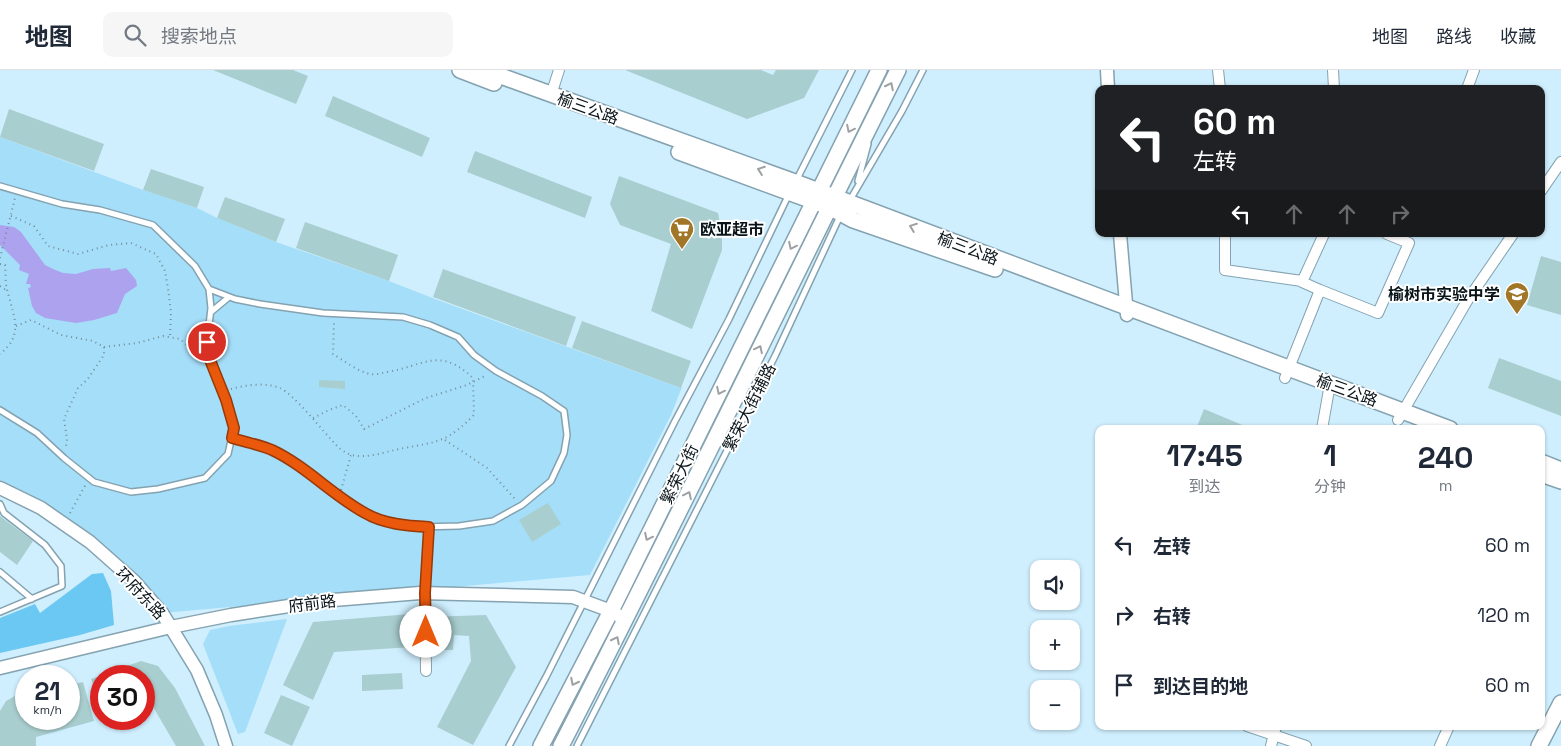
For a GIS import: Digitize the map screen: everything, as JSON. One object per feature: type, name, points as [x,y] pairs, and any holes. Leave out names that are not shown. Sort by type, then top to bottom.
[{"type":"main road","name":"榆三公路","points":[[460,70],[792,187]]},
{"type":"main road","name":"榆三公路","points":[[484,70],[838,205],[1126,310],[1401,416],[1435,425]]},
{"type":"main road","name":"繁荣大街","points":[[541,746],[611,611],[879,70]]},
{"type":"main road","name":"繁荣大街","points":[[561,746],[838,205],[876,113],[898,70]]},
{"type":"main road","name":"榆三公路","points":[[1401,416],[1415,425]]},
{"type":"main road","points":[[1545,464],[1561,470]]},
{"type":"main road","points":[[1545,475],[1561,481]]},
{"type":"main road","points":[[1539,746],[1561,703]]},
{"type":"main road","points":[[1551,746],[1561,726]]},
{"type":"street","points":[[551,95],[559,70]]},
{"type":"street","points":[[1107,70],[1108,85]]},
{"type":"street","points":[[1218,70],[1220,85]]},
{"type":"street","points":[[1333,70],[1334,85]]},
{"type":"street","points":[[1468,85],[1474,70]]},
{"type":"street","points":[[1545,185],[1561,162]]},
{"type":"street","points":[[1120,237],[1126,310]]},
{"type":"street","points":[[1225,237],[1224,270],[1302,281],[1320,290],[1378,312],[1410,238]]},
{"type":"street","points":[[1302,281],[1323,237]]},
{"type":"street","points":[[1401,416],[1467,301],[1511,237]]},
{"type":"street","points":[[1287,373],[1320,290]]},
{"type":"street","points":[[1323,425],[1329,389]]},
{"type":"street","name":"环府东路","points":[[0,488],[42,508],[90,542],[134,581],[162,613],[197,670],[226,746]]},
{"type":"street","points":[[425,593],[426,671]]},
{"type":"street","name":"府前路","points":[[0,668],[171,626],[320,601],[425,593],[573,597],[611,611],[626,620]]},
{"type":"street","points":[[1440,746],[1447,730]]},
{"type":"street","points":[[1271,746],[1275,731],[1306,746]]},
{"type":"lane","points":[[509,746],[670,430],[729,320],[792,187],[852,70]]},
{"type":"lane","name":"繁荣大街辅路","points":[[577,746],[775,356],[838,205],[856,189],[902,111],[923,70]]},
{"type":"lane","points":[[856,189],[876,113]]},
{"type":"lane","points":[[0,186],[62,204],[100,210],[153,225],[195,266],[209,289],[211,312],[206,350],[234,428],[228,454],[205,478],[158,489],[131,492],[94,482],[37,433],[0,410]]},
{"type":"lane","points":[[209,289],[229,297],[260,304],[334,313],[403,317],[430,325],[458,337],[474,355],[496,371],[542,396],[564,411],[567,435],[564,453],[551,481],[522,505],[493,521],[460,526],[429,527],[391,523],[367,514],[338,497],[305,470],[272,450],[232,438]]},
{"type":"lane","points":[[211,312],[229,297]]},
{"type":"lane","points":[[0,504],[4,512],[45,545],[61,566],[62,586],[0,612]]},
{"type":"lane","points":[[425,593],[429,527]]},
{"type":"lane","points":[[0,572],[32,599]]},
{"type":"path","points":[[0,258],[17,191]]},
{"type":"path","points":[[11,216],[34,226],[48,246],[78,254],[110,245],[131,242],[156,254],[165,271],[168,288],[171,312],[170,338]]},
{"type":"path","points":[[0,264],[5,265],[7,291],[16,326],[12,344],[0,354]]},
{"type":"path","points":[[0,286],[7,291]]},
{"type":"path","points":[[222,391],[252,384],[281,388],[313,418],[339,448],[351,455],[365,456],[427,445],[444,440],[460,429],[474,415],[473,378],[461,366],[443,360],[417,363],[394,371],[371,374],[351,366],[333,354],[334,313]]},
{"type":"path","points":[[16,326],[31,320],[61,335],[94,341],[104,347],[138,343],[163,336],[180,339],[193,350],[207,342]]},
{"type":"path","points":[[64,458],[67,439],[64,418],[78,388],[87,380],[104,356],[104,347]]},
{"type":"path","points":[[313,418],[343,405],[356,416],[364,429],[426,398],[473,382],[496,371]]},
{"type":"path","points":[[444,440],[487,468],[522,505]]},
{"type":"path","points":[[338,497],[351,455]]},
{"type":"path","points":[[64,524],[89,478]]},
{"type":"shaded area","points":[[0,137],[197,208],[276,242],[682,387],[671,415],[590,575],[162,613],[69,527],[0,489]]},
{"type":"shaded area","points":[[0,225],[14,227],[21,232],[45,265],[53,269],[63,273],[76,274],[93,269],[110,268],[111,271],[126,268],[136,280],[137,286],[125,294],[117,313],[76,323],[45,318],[36,313],[32,306],[28,288],[31,287],[30,284],[26,284],[29,274],[19,270],[20,265],[0,245]]},
{"type":"shaded area","points":[[103,573],[111,591],[114,625],[80,635],[0,653],[0,618],[35,604],[40,613],[92,574]]},
{"type":"shaded area","points":[[287,619],[245,732],[238,734],[203,644],[210,630]]},
{"type":"building","points":[[213,70],[293,70],[308,76],[296,104]]},
{"type":"building","points":[[625,70],[761,70],[773,75],[776,70],[819,70],[804,98],[747,119]]},
{"type":"building","points":[[333,96],[430,138],[422,157],[325,116]]},
{"type":"building","points":[[9,109],[104,144],[94,171],[0,137]]},
{"type":"building","points":[[475,151],[592,197],[585,218],[467,172]]},
{"type":"building","points":[[151,169],[204,187],[197,208],[143,190]]},
{"type":"building","points":[[619,176],[718,213],[722,234],[722,250],[692,329],[651,311],[671,244],[620,225],[610,204]]},
{"type":"building","points":[[225,197],[285,219],[276,242],[217,218]]},
{"type":"building","points":[[305,222],[398,255],[389,281],[296,248]]},
{"type":"building","points":[[1541,256],[1561,262],[1561,315],[1527,305]]},
{"type":"building","points":[[443,269],[576,317],[566,346],[433,297]]},
{"type":"building","points":[[582,321],[691,361],[681,388],[572,348]]},
{"type":"building","points":[[1499,358],[1561,381],[1561,416],[1488,388]]},
{"type":"building","points":[[319,380],[345,381],[345,389],[319,387]]},
{"type":"building","points":[[1204,409],[1242,425],[1198,425]]},
{"type":"building","points":[[548,503],[561,524],[532,542],[519,520]]},
{"type":"building","points":[[0,516],[33,541],[17,565],[0,552]]},
{"type":"building","points":[[410,614],[413,647],[334,652],[313,700],[283,685],[313,622]]},
{"type":"building","points":[[486,615],[516,667],[473,745],[437,727],[471,661],[469,636],[454,635],[453,650],[428,650],[428,617]]},
{"type":"building","points":[[141,661],[155,665],[130,665]]},
{"type":"building","points":[[155,665],[158,666],[175,688],[205,746],[176,746],[155,710]]},
{"type":"building","points":[[402,673],[403,689],[362,691],[362,675]]},
{"type":"building","points":[[83,682],[90,707],[90,722],[80,725],[80,683]]},
{"type":"building","points":[[281,695],[310,707],[292,746],[264,733]]},
{"type":"building","points":[[15,696],[15,730],[61,730],[36,737],[36,746],[0,746],[0,711],[6,701]]},
{"type":"place","name":"欧亚超市","points":[[682,250]]},
{"type":"place","name":"榆树市实验中学","points":[[1517,315]]},
{"type":"route","points":[[207,342],[206,350],[226,400],[234,428],[232,438],[272,450],[305,470],[338,497],[367,514],[391,523],[429,527],[425,593],[426,632]]}]
